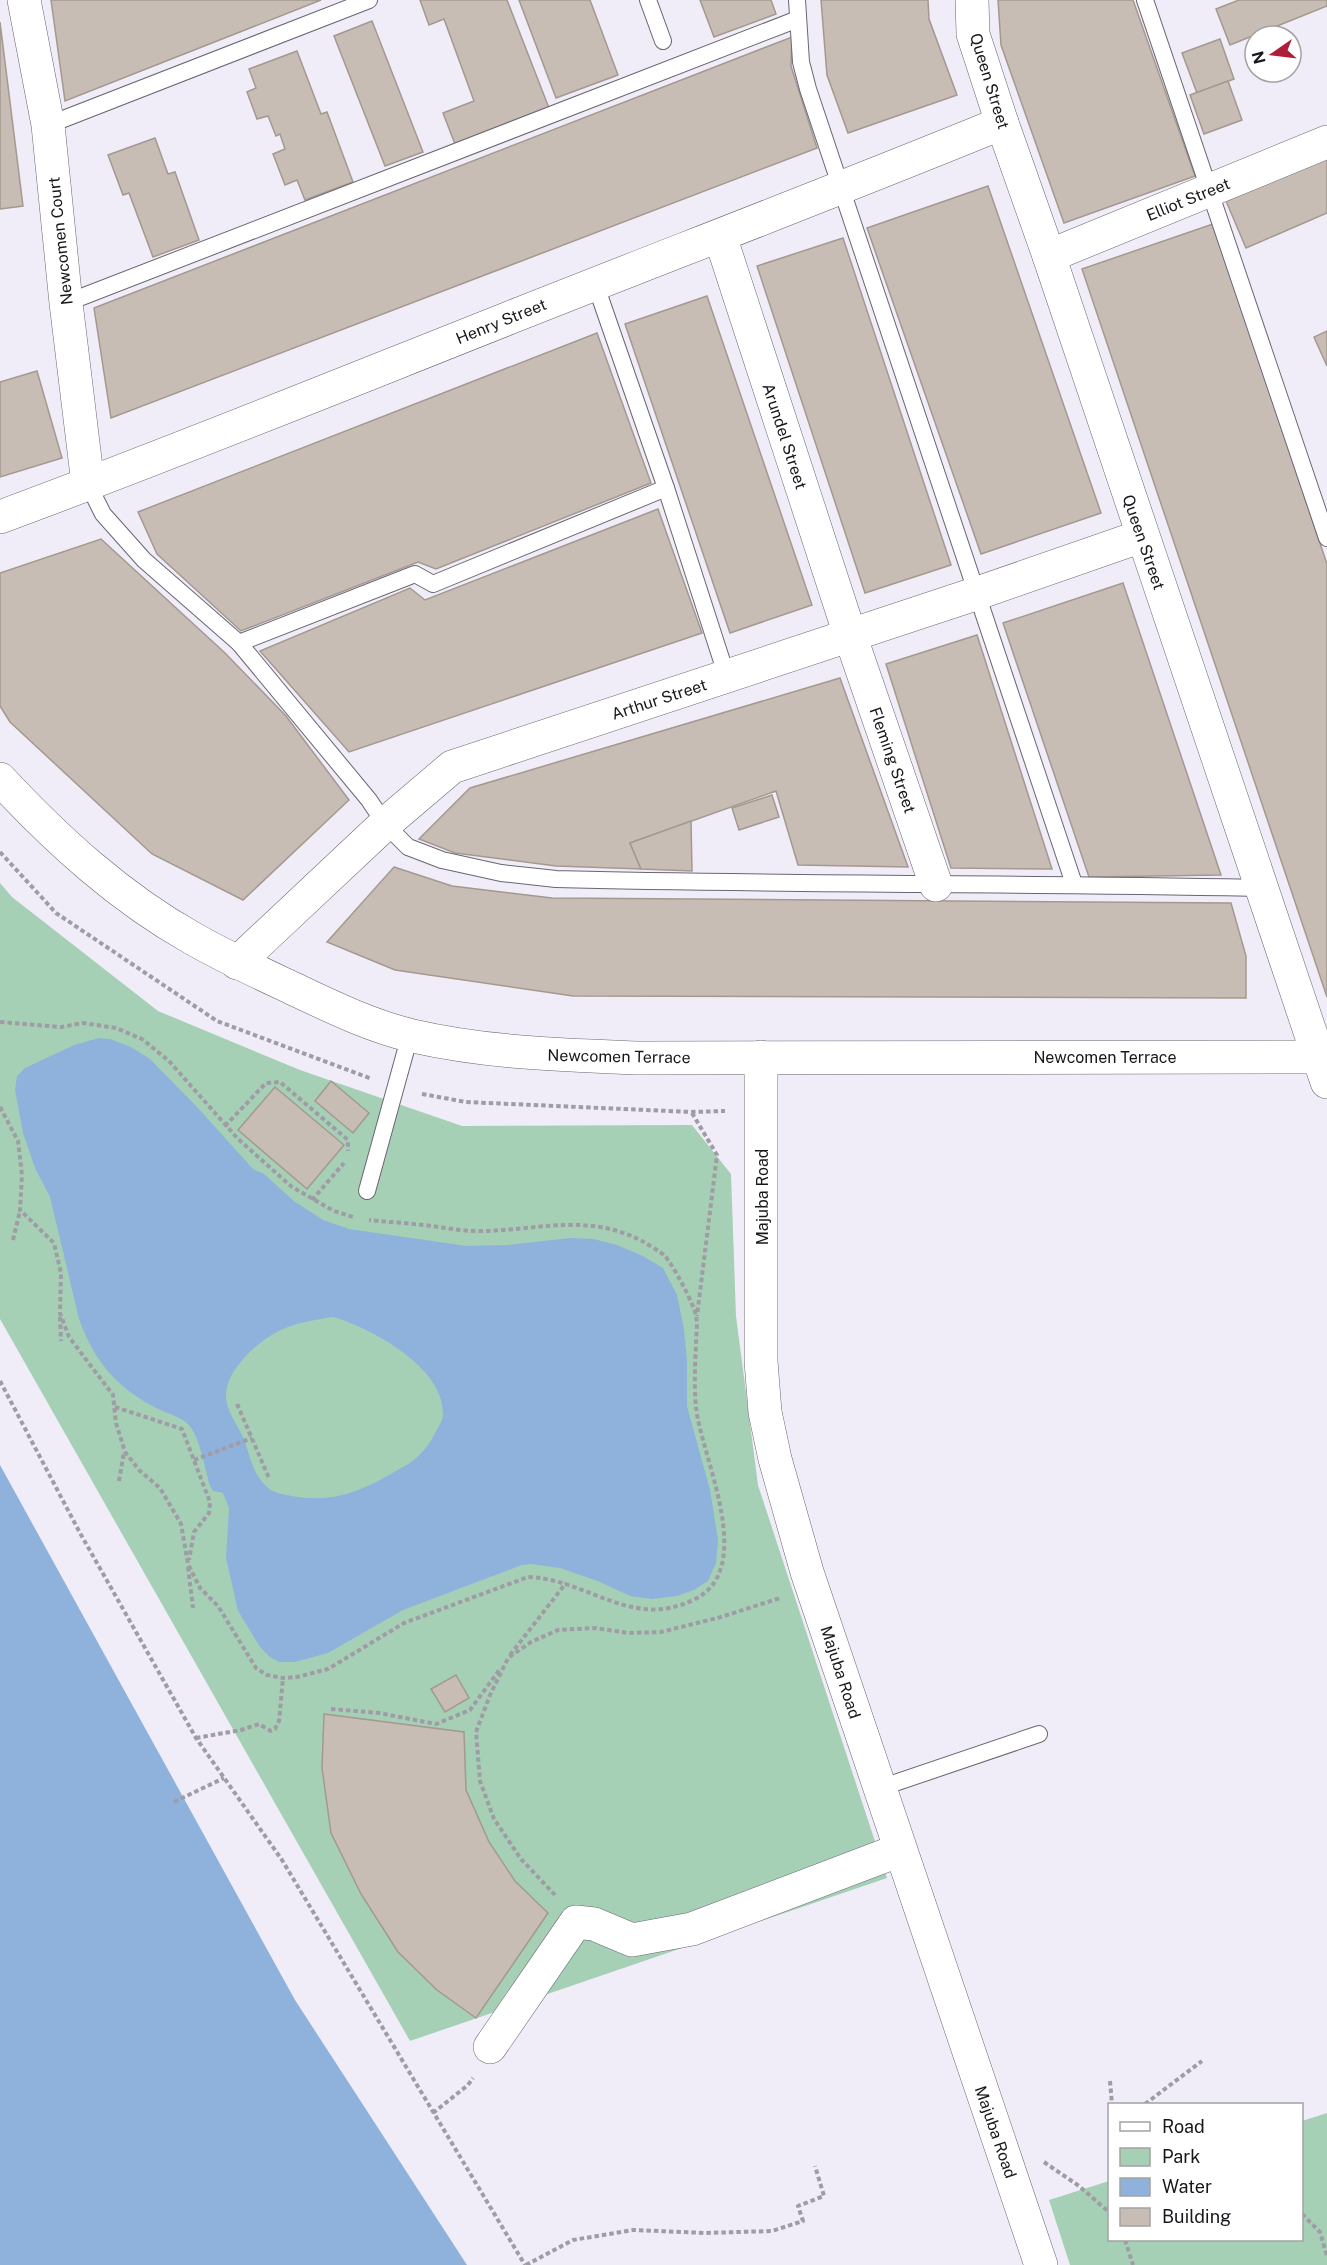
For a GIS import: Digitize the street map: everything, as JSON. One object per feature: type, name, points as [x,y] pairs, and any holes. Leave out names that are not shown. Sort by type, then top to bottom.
[{"type":"street","name":"Newcomen Court","points":[[24,0],[48,125],[66,303],[88,484]]},
{"type":"street","name":"Queen Street","points":[[972,0],[973,34],[1002,123],[1049,256],[1261,888],[1324,1066]]},
{"type":"street","name":"Henry Street","points":[[0,517],[720,237],[1002,123]]},
{"type":"street","name":"Elliot Street","points":[[1049,256],[1327,142]]},
{"type":"street","name":"Arundel Street","points":[[720,237],[850,635]]},
{"type":"street","name":"Arthur Street","points":[[237,963],[385,824],[452,767],[978,593],[1142,536]]},
{"type":"street","name":"Fleming Street","points":[[850,635],[936,885]]},
{"type":"street","name":"Newcomen Terrace","points":[[0,779],[35,816],[87,864],[190,938],[237,963],[347,1014],[410,1035],[469,1047],[544,1055],[1324,1066]]},
{"type":"street","name":"Majuba Road","points":[[761,1057],[761,1361],[765,1412],[775,1459],[807,1572],[1041,2265]]},
{"type":"street","points":[[490,2047],[576,1922],[594,1924],[632,1940],[692,1929],[900,1850]]},
{"type":"lane","points":[[48,125],[369,0]]},
{"type":"lane","points":[[648,0],[663,41]]},
{"type":"lane","points":[[797,0],[801,62],[1074,884]]},
{"type":"lane","points":[[1145,0],[1327,538]]},
{"type":"lane","points":[[66,303],[798,20]]},
{"type":"lane","points":[[596,284],[666,488],[727,677]]},
{"type":"lane","points":[[88,484],[104,514],[144,560],[239,643],[369,800],[385,824],[408,847],[442,860],[501,873],[556,879],[1261,888]]},
{"type":"lane","points":[[239,643],[415,574],[433,584],[666,488]]},
{"type":"lane","points":[[367,1191],[410,1035]]},
{"type":"lane","points":[[880,1788],[1039,1734]]},
{"type":"path","points":[[0,1022],[61,1027],[83,1023],[116,1028],[142,1039],[169,1061],[225,1126],[261,1160],[292,1187],[334,1211],[358,1219],[477,1231],[589,1224],[610,1228],[643,1241],[665,1257],[680,1280],[696,1317]]},
{"type":"path","points":[[225,1126],[266,1083],[280,1082],[348,1140],[348,1159],[312,1200]]},
{"type":"path","points":[[0,1107],[18,1141],[22,1174],[20,1210],[13,1240]]},
{"type":"path","points":[[115,1407],[182,1429],[210,1502],[208,1513],[194,1532],[188,1564],[200,1588],[218,1606],[256,1668],[267,1675],[283,1678],[297,1677],[328,1670],[404,1623],[528,1577],[566,1583],[624,1607],[654,1610],[694,1600],[706,1593],[714,1584],[723,1564],[723,1524],[720,1498],[696,1408],[696,1317],[717,1155],[691,1112]]},
{"type":"path","points":[[20,1210],[54,1244],[61,1273],[61,1341]]},
{"type":"path","points":[[60,1313],[69,1337],[113,1395],[116,1424],[124,1452],[139,1470],[160,1488],[181,1524],[193,1608]]},
{"type":"path","points":[[0,1381],[80,1533],[196,1738],[282,1860],[526,2265],[573,2240],[623,2231],[772,2232],[803,2222],[798,2206],[824,2196],[815,2166]]},
{"type":"path","points":[[237,1404],[269,1478]]},
{"type":"path","points":[[194,1460],[252,1438]]},
{"type":"path","points":[[119,1481],[124,1452]]},
{"type":"path","points":[[331,1709],[379,1713],[436,1724],[470,1710],[566,1583]]},
{"type":"path","points":[[576,1922],[550,1888],[521,1859],[494,1819],[480,1781],[476,1732],[490,1695],[508,1658],[531,1642],[558,1630],[595,1628],[629,1633],[661,1632],[721,1617],[783,1597]]},
{"type":"path","points":[[196,1738],[241,1730],[259,1724],[271,1731],[275,1729],[279,1721],[283,1678]]},
{"type":"path","points":[[174,1802],[224,1778]]},
{"type":"path","points":[[433,2113],[468,2085],[490,2047]]},
{"type":"path","points":[[1146,2103],[1202,2061]]},
{"type":"path","points":[[1110,2081],[1112,2103]]},
{"type":"path","points":[[1006,2162],[1034,2155],[1079,2186],[1108,2211]]},
{"type":"path","points":[[1303,2215],[1320,2232],[1327,2256]]},
{"type":"path","points":[[1125,2241],[1133,2265]]},
{"type":"green space","points":[[0,883],[12,897],[158,1011],[300,1070],[462,1126],[692,1125],[731,1174],[736,1316],[758,1485],[887,1878],[410,2041],[0,1319]]},
{"type":"green space","points":[[1327,2113],[1327,2265],[1070,2265],[1049,2200],[1108,2181],[1108,2241],[1303,2241],[1303,2121]]},
{"type":"water","points":[[99,1038],[110,1039],[131,1047],[150,1059],[253,1169],[264,1174],[294,1201],[323,1220],[349,1229],[467,1246],[507,1245],[570,1238],[594,1239],[641,1255],[663,1268],[677,1295],[684,1329],[687,1406],[710,1490],[718,1540],[716,1563],[708,1581],[694,1590],[677,1596],[652,1599],[630,1596],[600,1582],[560,1568],[522,1565],[403,1610],[328,1653],[295,1662],[279,1662],[270,1657],[260,1647],[238,1611],[226,1558],[229,1508],[223,1493],[213,1491],[210,1486],[193,1431],[182,1420],[142,1400],[118,1382],[99,1360],[79,1319],[50,1197],[35,1168],[23,1133],[15,1090],[17,1076],[25,1068],[74,1045]],"holes":[[[334,1317],[350,1323],[403,1352],[419,1366],[432,1381],[440,1397],[443,1414],[441,1423],[427,1447],[418,1456],[408,1464],[363,1488],[323,1498],[292,1496],[273,1491],[257,1474],[244,1439],[228,1408],[226,1397],[231,1377],[253,1349],[281,1330]]]},
{"type":"water","points":[[0,1465],[295,2000],[467,2265],[0,2265]]},
{"type":"building","points":[[51,0],[321,0],[65,101]]},
{"type":"building","points":[[420,0],[507,0],[549,108],[455,144],[443,113],[474,101],[444,19],[429,25]]},
{"type":"building","points":[[519,0],[590,0],[618,75],[556,98]]},
{"type":"building","points":[[700,0],[771,0],[776,14],[714,37]]},
{"type":"building","points":[[821,0],[928,0],[929,19],[957,95],[848,133],[827,75]]},
{"type":"building","points":[[998,0],[1133,0],[1195,176],[1064,223],[1001,45]]},
{"type":"building","points":[[1239,0],[1327,0],[1327,6],[1282,24],[1243,24],[1243,40],[1230,45],[1216,9]]},
{"type":"building","points":[[372,21],[423,152],[385,166],[334,36]]},
{"type":"building","points":[[0,22],[23,206],[0,209]]},
{"type":"building","points":[[792,37],[791,66],[817,148],[111,418],[94,308]]},
{"type":"building","points":[[1220,39],[1234,79],[1197,93],[1182,53]]},
{"type":"building","points":[[297,51],[321,114],[327,112],[353,182],[305,200],[297,180],[285,185],[273,154],[285,149],[280,134],[276,136],[268,116],[257,119],[247,92],[256,88],[249,69]]},
{"type":"building","points":[[1228,81],[1242,120],[1204,134],[1190,95]]},
{"type":"building","points":[[155,138],[168,174],[175,172],[199,240],[153,257],[129,193],[123,195],[108,155]]},
{"type":"building","points":[[1327,156],[1327,213],[1246,248],[1226,201]]},
{"type":"building","points":[[988,186],[1101,513],[981,554],[867,228]]},
{"type":"building","points":[[1213,224],[1327,564],[1327,997],[1082,269]]},
{"type":"building","points":[[843,238],[951,565],[865,593],[757,266]]},
{"type":"building","points":[[707,296],[812,605],[730,633],[625,324]]},
{"type":"building","points":[[1327,331],[1327,366],[1314,337]]},
{"type":"building","points":[[597,333],[651,483],[436,569],[418,562],[241,631],[157,554],[138,512]]},
{"type":"building","points":[[37,371],[62,458],[0,477],[0,382]]},
{"type":"building","points":[[658,509],[702,633],[349,752],[260,651],[410,588],[425,600]]},
{"type":"building","points":[[101,539],[225,653],[286,716],[349,800],[243,900],[152,854],[10,722],[0,706],[0,573]]},
{"type":"building","points":[[1123,583],[1221,875],[1089,877],[1003,623]]},
{"type":"building","points":[[977,635],[1052,869],[951,868],[886,664]]},
{"type":"building","points":[[840,678],[908,867],[798,865],[776,791],[630,843],[641,869],[556,866],[455,853],[419,839],[470,788]]},
{"type":"building","points":[[772,795],[779,817],[739,830],[732,808]]},
{"type":"building","points":[[691,821],[692,871],[641,869],[630,843]]},
{"type":"building","points":[[394,867],[452,886],[552,898],[1231,903],[1246,956],[1246,998],[573,996],[395,970],[327,942]]},
{"type":"building","points":[[331,1081],[369,1113],[353,1133],[315,1101]]},
{"type":"building","points":[[275,1087],[344,1145],[307,1189],[238,1130]]},
{"type":"building","points":[[456,1675],[469,1698],[445,1712],[431,1689]]},
{"type":"building","points":[[324,1714],[464,1732],[466,1790],[489,1842],[515,1881],[548,1913],[476,2018],[437,1990],[398,1952],[361,1894],[331,1833],[322,1768]]}]
